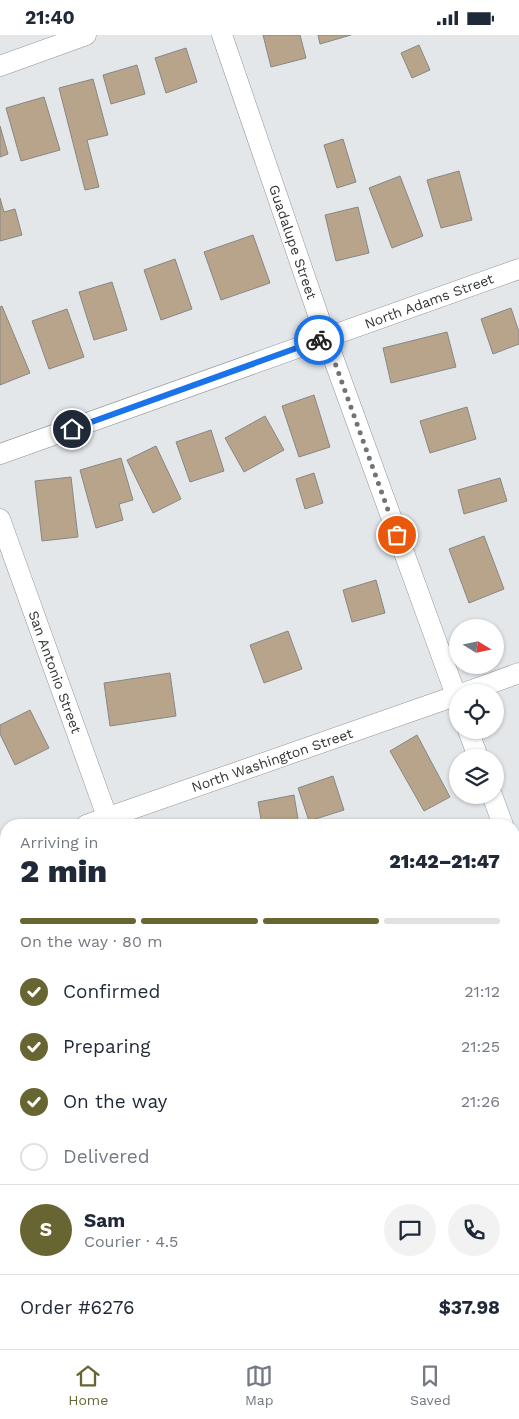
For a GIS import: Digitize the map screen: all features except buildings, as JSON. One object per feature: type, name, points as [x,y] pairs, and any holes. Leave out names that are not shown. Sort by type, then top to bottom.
[{"type":"street","points":[[0,66],[86,35]]},
{"type":"street","name":"Guadalupe Street","points":[[222,35],[326,338],[455,684]]},
{"type":"street","name":"North Adams Street","points":[[0,454],[519,269]]},
{"type":"street","name":"San Antonio Street","points":[[0,519],[107,819]]},
{"type":"street","name":"North Washington Street","points":[[490,684],[519,673]]},
{"type":"street","name":"North Washington Street","points":[[114,819],[449,700]]},
{"type":"street","points":[[495,804],[501,819]]},
{"type":"way so far","points":[[319,340],[326,338],[397,535]]},
{"type":"route","points":[[72,429],[319,340]]}]
